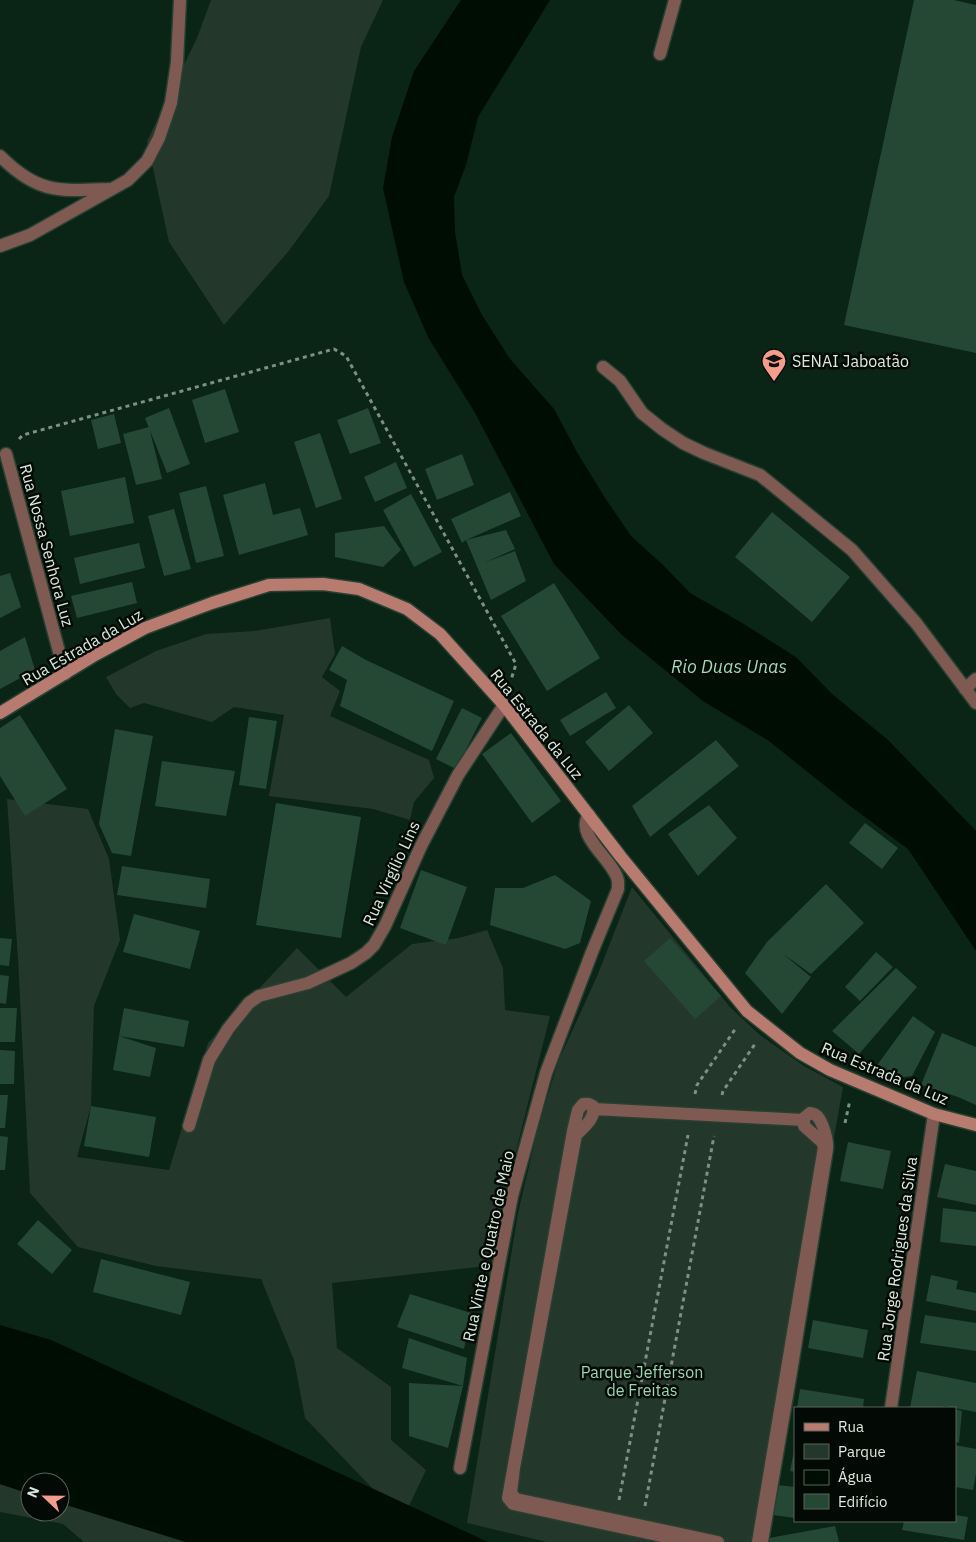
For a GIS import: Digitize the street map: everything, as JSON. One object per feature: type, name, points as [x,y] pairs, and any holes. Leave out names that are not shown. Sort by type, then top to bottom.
[{"type":"main road","name":"Rua Estrada da Luz","points":[[0,713],[95,655],[146,628],[212,603],[269,585],[323,584],[359,589],[407,609],[440,634],[504,705],[589,815],[747,1011],[800,1053],[830,1070],[934,1114],[976,1125]]},
{"type":"street","points":[[0,246],[30,235],[128,180],[146,162],[162,129],[171,103],[177,62],[180,0]]},
{"type":"street","points":[[660,54],[675,0]]},
{"type":"street","points":[[0,156],[21,175],[35,183],[50,188],[66,191],[112,189]]},
{"type":"street","points":[[603,367],[620,381],[642,412],[662,430],[704,453],[760,475],[852,550],[916,623],[976,703]]},
{"type":"street","name":"Rua Nossa Senhora Luz","points":[[6,454],[65,674]]},
{"type":"street","points":[[965,689],[976,679]]},
{"type":"street","name":"Rua Virgílio Lins","points":[[188,1126],[209,1060],[228,1029],[249,1003],[259,996],[317,979],[351,963],[374,945],[385,926],[420,846],[458,775],[504,705]]},
{"type":"street","name":"Rua Vinte e Quatro de Maio","points":[[460,1468],[512,1196],[546,1073],[618,889],[618,880],[614,872],[588,834],[586,823],[589,815]]},
{"type":"street","points":[[690,1542],[513,1504],[508,1498],[574,1124],[581,1106],[589,1104],[594,1109],[803,1120],[810,1113],[817,1116],[827,1141],[792,1366],[760,1542]]},
{"type":"street","points":[[594,1109],[593,1117],[576,1135],[510,1491],[516,1499],[718,1542]]},
{"type":"street","name":"Rua Jorge Rodrigues da Silva","points":[[891,1407],[934,1114]]},
{"type":"path","points":[[6,454],[23,435],[334,349],[346,356],[516,664],[504,705]]},
{"type":"path","points":[[615,1520],[697,1085],[747,1011]]},
{"type":"path","points":[[641,1526],[723,1091],[767,1027]]},
{"type":"green space","points":[[211,0],[383,0],[361,47],[329,196],[288,252],[224,325],[169,242],[147,141],[197,38]]},
{"type":"green space","points":[[330,618],[335,654],[322,677],[340,691],[330,716],[429,760],[434,778],[414,802],[410,820],[373,809],[269,796],[284,715],[234,707],[212,722],[144,703],[130,708],[116,694],[106,677],[156,651],[206,634],[255,631]]},
{"type":"green space","points":[[7,799],[88,809],[109,859],[120,940],[94,1006],[91,1106],[77,1157],[169,1170],[208,1043],[297,948],[346,997],[412,944],[459,938],[487,930],[503,968],[505,1010],[550,1016],[487,1266],[332,1283],[337,1348],[391,1387],[391,1440],[426,1470],[409,1506],[372,1488],[305,1418],[294,1360],[261,1279],[156,1266],[78,1247],[30,1193],[18,959]]},
{"type":"green space","name":"Parque Jefferson de Freitas","points":[[632,887],[730,1007],[760,1035],[804,1066],[843,1087],[810,1272],[767,1542],[547,1542],[467,1523],[518,1213],[538,1128],[558,1062],[598,974]]},
{"type":"green space","points":[[0,1484],[20,1491],[20,1516],[0,1512]]},
{"type":"green space","points":[[70,1506],[186,1542],[84,1542],[63,1524],[52,1522],[70,1522]]},
{"type":"water","name":"Rio Duas Unas","points":[[461,0],[550,0],[478,117],[466,165],[454,197],[455,232],[462,275],[482,315],[510,359],[554,409],[578,454],[631,536],[690,593],[744,624],[797,658],[832,694],[888,740],[976,831],[976,951],[908,849],[769,741],[703,701],[622,635],[554,564],[474,411],[429,339],[404,282],[383,188],[392,137],[414,71]]},
{"type":"water","points":[[0,1325],[51,1340],[488,1542],[186,1542],[70,1506],[70,1472],[20,1472],[20,1491],[0,1484]]},
{"type":"building","points":[[914,0],[954,0],[976,5],[976,353],[844,325]]},
{"type":"building","points":[[225,389],[239,432],[205,443],[192,400]]},
{"type":"building","points":[[169,408],[190,464],[167,473],[145,418]]},
{"type":"building","points":[[368,408],[381,443],[350,454],[337,420]]},
{"type":"building","points":[[114,414],[121,443],[98,449],[91,420]]},
{"type":"building","points":[[149,427],[162,479],[136,485],[123,434]]},
{"type":"building","points":[[320,433],[342,499],[316,508],[294,442]]},
{"type":"building","points":[[462,454],[474,485],[437,500],[425,469]]},
{"type":"building","points":[[396,462],[407,488],[375,502],[364,477]]},
{"type":"building","points":[[125,477],[134,523],[70,536],[61,491]]},
{"type":"building","points":[[265,483],[273,515],[300,508],[308,535],[239,555],[223,495]]},
{"type":"building","points":[[206,486],[224,556],[196,563],[179,493]]},
{"type":"building","points":[[510,492],[521,516],[462,543],[451,519]]},
{"type":"building","points":[[411,494],[442,552],[414,567],[383,510]]},
{"type":"building","points":[[174,509],[191,569],[164,576],[148,516]]},
{"type":"building","points":[[772,512],[850,577],[812,622],[735,557]]},
{"type":"building","points":[[384,526],[401,550],[383,567],[335,557],[335,533]]},
{"type":"building","points":[[506,530],[515,549],[486,562],[515,551],[526,581],[491,600],[466,540]]},
{"type":"building","points":[[139,543],[145,568],[80,584],[74,558]]},
{"type":"building","points":[[10,573],[21,607],[0,618],[0,576]]},
{"type":"building","points":[[132,582],[137,603],[77,618],[71,596]]},
{"type":"building","points":[[554,583],[600,658],[547,691],[501,616]]},
{"type":"building","points":[[25,637],[35,670],[0,689],[0,651]]},
{"type":"building","points":[[342,646],[366,660],[454,701],[432,751],[340,706],[347,680],[329,670]]},
{"type":"building","points":[[606,692],[616,708],[570,736],[560,720]]},
{"type":"building","points":[[629,705],[653,733],[609,771],[585,742]]},
{"type":"building","points":[[462,708],[482,718],[456,769],[436,759]]},
{"type":"building","points":[[20,715],[67,789],[25,816],[0,776],[0,728]]},
{"type":"building","points":[[249,717],[277,721],[266,789],[239,785]]},
{"type":"building","points":[[115,729],[153,736],[131,856],[112,853],[99,824]]},
{"type":"building","points":[[511,733],[561,801],[532,823],[482,754]]},
{"type":"building","points":[[716,740],[739,766],[650,837],[632,806]]},
{"type":"building","points":[[162,761],[235,771],[226,816],[155,806]]},
{"type":"building","points":[[276,803],[361,817],[341,938],[256,925]]},
{"type":"building","points":[[709,805],[737,838],[698,876],[668,834]]},
{"type":"building","points":[[865,823],[898,848],[882,869],[849,843]]},
{"type":"building","points":[[122,866],[210,879],[206,908],[117,895]]},
{"type":"building","points":[[421,870],[467,887],[446,945],[400,928]]},
{"type":"building","points":[[555,875],[591,901],[580,943],[565,949],[490,925],[495,888],[523,888]]},
{"type":"building","points":[[826,884],[864,923],[811,974],[782,953],[811,977],[782,1014],[745,973],[767,942]]},
{"type":"building","points":[[134,914],[200,931],[190,969],[123,952]]},
{"type":"building","points":[[0,938],[12,939],[9,966],[0,965]]},
{"type":"building","points":[[670,938],[721,996],[695,1019],[644,961]]},
{"type":"building","points":[[876,952],[893,967],[860,1001],[845,987]]},
{"type":"building","points":[[896,968],[917,987],[859,1054],[832,1031]]},
{"type":"building","points":[[0,975],[9,976],[6,1004],[0,1003]]},
{"type":"building","points":[[0,1008],[17,1008],[15,1042],[0,1042]]},
{"type":"building","points":[[124,1008],[189,1021],[184,1047],[119,1036]]},
{"type":"building","points":[[913,1016],[935,1032],[912,1076],[888,1079],[875,1068]]},
{"type":"building","points":[[942,1033],[976,1047],[976,1105],[921,1085]]},
{"type":"building","points":[[119,1036],[156,1048],[150,1077],[113,1070]]},
{"type":"building","points":[[0,1050],[15,1051],[14,1084],[0,1084]]},
{"type":"building","points":[[0,1095],[8,1095],[5,1128],[0,1128]]},
{"type":"building","points":[[91,1106],[156,1117],[149,1157],[84,1146]]},
{"type":"building","points":[[0,1136],[8,1137],[5,1170],[0,1170]]},
{"type":"building","points":[[848,1142],[891,1151],[883,1189],[840,1181]]},
{"type":"building","points":[[945,1164],[976,1171],[976,1205],[937,1197]]},
{"type":"building","points":[[943,1208],[976,1212],[976,1246],[940,1242]]},
{"type":"building","points":[[38,1220],[72,1250],[52,1274],[17,1244]]},
{"type":"building","points":[[101,1259],[190,1282],[181,1315],[93,1292]]},
{"type":"building","points":[[931,1275],[958,1281],[956,1289],[976,1293],[976,1311],[926,1301]]},
{"type":"building","points":[[410,1294],[471,1313],[464,1349],[397,1327]]},
{"type":"building","points":[[925,1315],[976,1323],[976,1351],[920,1343]]},
{"type":"building","points":[[813,1320],[868,1330],[863,1358],[808,1348]]},
{"type":"building","points":[[409,1338],[467,1358],[463,1386],[402,1368]]},
{"type":"building","points":[[917,1371],[976,1383],[976,1412],[944,1406],[910,1407]]},
{"type":"building","points":[[409,1383],[463,1386],[448,1448],[409,1436]]},
{"type":"building","points":[[800,1389],[864,1399],[863,1407],[797,1407]]},
{"type":"building","points":[[956,1409],[962,1411],[959,1443],[956,1442]]},
{"type":"building","points":[[956,1445],[976,1449],[976,1474],[973,1490],[956,1487]]},
{"type":"building","points":[[794,1451],[794,1472],[790,1471]]},
{"type":"building","points":[[777,1485],[794,1487],[794,1518],[773,1515]]},
{"type":"building","points":[[956,1515],[968,1517],[964,1540],[902,1530],[904,1522],[956,1522]]},
{"type":"building","points":[[835,1526],[839,1542],[770,1542],[769,1538]]},
{"type":"place","name":"SENAI Jaboatão","points":[[774,382]]}]
